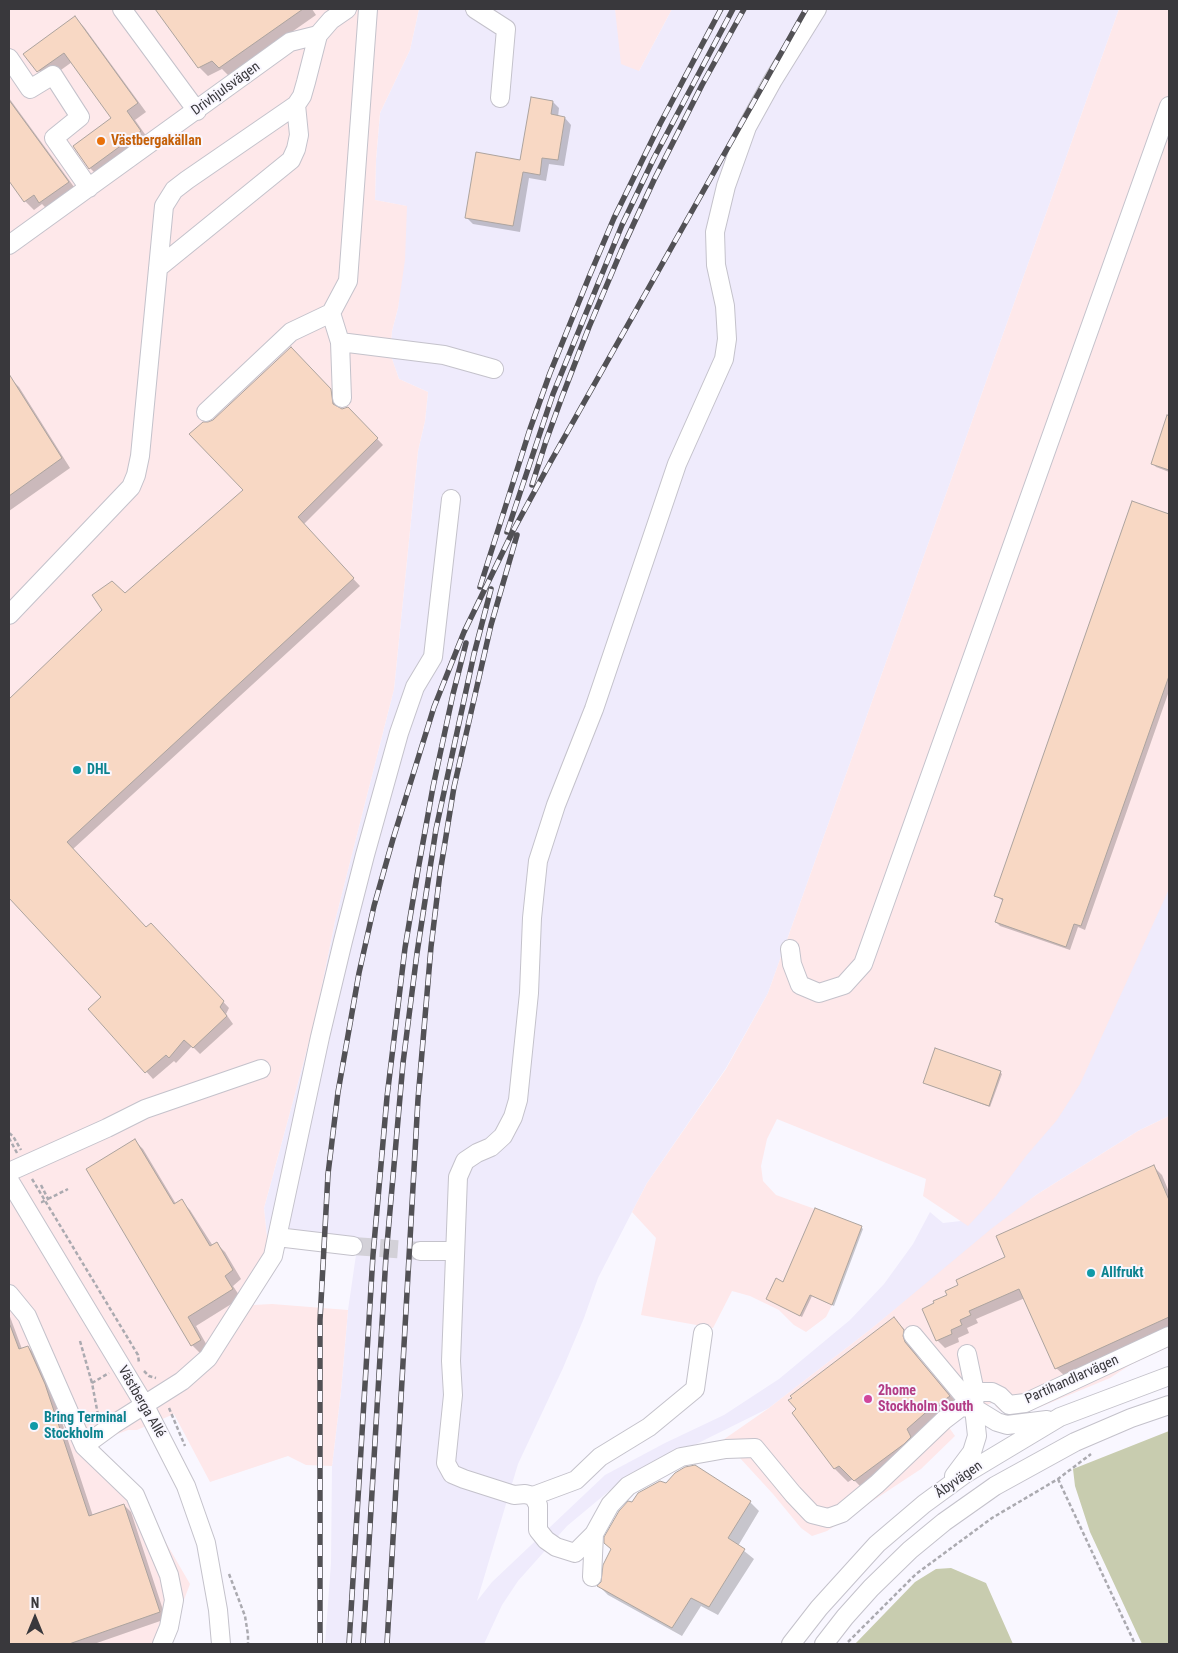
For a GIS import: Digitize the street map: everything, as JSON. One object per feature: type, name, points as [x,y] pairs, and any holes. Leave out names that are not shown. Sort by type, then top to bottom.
[{"type":"street","points":[[122,9],[196,111]]},
{"type":"street","points":[[9,616],[131,487],[140,456],[164,206],[174,190],[296,105],[302,96],[318,35],[327,15],[347,9]]},
{"type":"street","points":[[206,412],[291,332],[331,313],[348,281],[368,9]]},
{"type":"street","points":[[475,9],[506,29],[500,98]]},
{"type":"street","points":[[703,1333],[695,1389],[649,1426],[600,1457],[576,1480],[533,1496],[525,1494],[514,1495],[452,1474],[446,1463],[453,1395],[451,1361],[458,1177],[465,1161],[477,1152],[492,1147],[504,1136],[513,1118],[518,1100],[538,861],[556,805],[594,709],[676,464],[724,359],[727,340],[725,306],[716,265],[715,232],[726,186],[747,127],[773,80],[817,9]]},
{"type":"street","name":"Drivhjulsvägen","points":[[9,245],[290,42],[318,35]]},
{"type":"street","points":[[9,58],[30,89],[53,75],[80,117],[54,138],[89,188]]},
{"type":"street","points":[[158,268],[291,160],[299,135],[296,105]]},
{"type":"street","points":[[790,949],[792,964],[800,986],[819,993],[844,985],[862,964],[1169,106]]},
{"type":"street","points":[[331,313],[340,342],[342,398]]},
{"type":"street","points":[[340,342],[444,355],[494,369]]},
{"type":"street","points":[[84,1446],[144,1404],[182,1381],[208,1358],[273,1256],[320,1037],[363,864],[399,733],[414,687],[433,658],[451,499]]},
{"type":"street","points":[[9,1172],[145,1109],[261,1070]]},
{"type":"street","name":"Västberga Allé","points":[[9,1180],[144,1404],[182,1478],[201,1527],[211,1568],[222,1644]]},
{"type":"street","points":[[277,1237],[354,1246]]},
{"type":"street","points":[[420,1251],[454,1251]]},
{"type":"street","points":[[9,1294],[27,1316],[84,1446],[135,1495],[169,1575],[174,1600],[169,1627],[162,1644]]},
{"type":"street","points":[[913,1334],[998,1422],[1008,1425],[1060,1417]]},
{"type":"street","name":"Partihandlarvägen","points":[[975,1400],[992,1392],[1000,1396],[1009,1405],[1025,1403],[1169,1336]]},
{"type":"street","points":[[945,1488],[972,1452],[977,1436],[975,1400],[967,1354]]},
{"type":"street","name":"Åbyvägen","points":[[791,1644],[819,1608],[877,1544],[945,1488],[1006,1448],[1060,1417],[1169,1376]]},
{"type":"street","points":[[533,1496],[538,1505],[538,1530],[546,1540],[556,1547],[574,1553],[594,1534],[610,1505],[628,1486],[681,1457],[726,1449],[755,1448],[812,1514],[828,1518],[842,1513],[877,1484],[944,1420],[975,1400]]},
{"type":"street","name":"Åbyvägen","points":[[824,1644],[871,1588],[910,1550],[944,1522],[995,1486],[1075,1442],[1131,1418],[1169,1405]]},
{"type":"street","points":[[592,1577],[594,1534]]},
{"type":"path","points":[[9,1133],[13,1136],[23,1153]]},
{"type":"path","points":[[9,1138],[19,1156]]},
{"type":"path","points":[[38,1189],[138,1355],[139,1363]]},
{"type":"path","points":[[48,1199],[68,1189]]},
{"type":"path","points":[[80,1341],[92,1383],[102,1433]]},
{"type":"path","points":[[92,1383],[138,1355]]},
{"type":"path","points":[[846,1644],[916,1574],[992,1518],[1058,1479],[1094,1452]]},
{"type":"path","points":[[1058,1479],[1135,1644]]},
{"type":"path","points":[[245,1616],[248,1644]]},
{"type":"shaded area","points":[[9,9],[419,9],[410,50],[380,113],[376,160],[375,200],[407,206],[405,260],[398,308],[392,331],[390,353],[399,379],[428,392],[425,421],[418,451],[394,689],[335,921],[315,1020],[264,1208],[268,1248],[234,1306],[272,1304],[348,1310],[332,1466],[306,1465],[288,1456],[210,1482],[174,1414],[137,1430],[128,1430],[110,1437],[100,1445],[99,1457],[132,1484],[190,1584],[167,1644],[9,1644]]},
{"type":"shaded area","points":[[419,9],[615,9],[639,71],[672,9],[1119,9],[768,993],[726,1068],[647,1183],[598,1278],[563,1368],[518,1464],[477,1601],[492,1582],[605,1475],[665,1443],[724,1415],[779,1379],[850,1320],[884,1284],[913,1244],[930,1212],[943,1223],[970,1220],[1169,871],[1169,1116],[1138,1131],[1036,1195],[871,1329],[769,1408],[615,1486],[567,1526],[518,1581],[502,1605],[484,1644],[325,1644],[331,1563],[332,1466],[357,1238],[267,1238],[264,1208],[315,1020],[335,921],[394,689],[418,451],[425,421],[428,392],[399,379],[390,353],[392,331],[398,308],[406,206],[375,200],[376,160],[380,113],[410,50]]},
{"type":"shaded area","points":[[615,9],[672,9],[639,71],[621,64]]},
{"type":"shaded area","points":[[1119,9],[1169,9],[1169,889],[1080,1084],[1057,1120],[1026,1156],[996,1196],[968,1226],[923,1196],[926,1179],[777,1119],[767,1139],[761,1166],[763,1181],[776,1195],[862,1226],[826,1317],[806,1332],[794,1325],[779,1310],[750,1296],[732,1291],[713,1328],[641,1315],[656,1238],[632,1212],[647,1183],[726,1069],[768,993]]},
{"type":"shaded area","points":[[1169,1116],[1169,1347],[1130,1365],[1110,1378],[1028,1412],[1014,1415],[1002,1412],[996,1407],[994,1402],[962,1416],[948,1426],[955,1436],[921,1469],[827,1531],[812,1536],[801,1528],[739,1457],[720,1442],[769,1408],[871,1329],[991,1229],[1036,1195],[1138,1131]]},
{"type":"green space","points":[[1169,1431],[1169,1644],[1142,1644],[1090,1532],[1075,1486],[1073,1469]]},
{"type":"green space","points":[[951,1568],[986,1583],[1013,1644],[855,1644],[915,1582],[936,1569]]},
{"type":"building","points":[[155,9],[303,9],[219,68],[212,61],[198,68]]},
{"type":"building","points":[[75,16],[138,103],[127,111],[141,131],[89,169],[73,146],[111,118],[64,53],[37,72],[23,54]]},
{"type":"building","points":[[531,97],[553,101],[551,114],[565,117],[558,160],[542,158],[540,175],[523,172],[513,226],[465,218],[476,152],[520,160]]},
{"type":"building","points":[[9,100],[69,182],[39,203],[34,195],[24,202],[9,181]]},
{"type":"building","name":"DHL","points":[[291,347],[331,389],[333,404],[342,409],[348,407],[378,438],[298,517],[354,578],[67,842],[146,927],[151,923],[224,1001],[220,1007],[227,1016],[193,1048],[184,1040],[169,1058],[166,1055],[145,1073],[88,1009],[101,997],[9,898],[9,699],[102,610],[92,595],[112,581],[125,593],[243,490],[189,434],[203,422],[213,420]]},
{"type":"building","points":[[9,374],[62,458],[9,496]]},
{"type":"building","points":[[1167,415],[1169,416],[1169,470],[1151,464]]},
{"type":"building","points":[[1132,501],[1169,514],[1169,676],[1081,926],[1074,924],[1066,947],[995,922],[1003,899],[994,896]]},
{"type":"building","points":[[935,1048],[1001,1071],[989,1106],[923,1083]]},
{"type":"building","points":[[135,1139],[174,1204],[182,1199],[210,1246],[217,1242],[233,1270],[225,1276],[233,1289],[188,1317],[201,1340],[191,1346],[86,1169]]},
{"type":"building","name":"Allfrukt","points":[[1154,1165],[1169,1200],[1169,1317],[1055,1369],[1019,1289],[969,1311],[971,1315],[960,1320],[962,1325],[951,1330],[952,1334],[936,1341],[922,1309],[934,1303],[933,1301],[947,1295],[945,1291],[958,1285],[956,1280],[1005,1257],[996,1236]]},
{"type":"building","points":[[815,1208],[862,1226],[832,1305],[810,1295],[800,1316],[766,1299],[776,1278],[783,1282]]},
{"type":"building","name":"2home Stockholm South","points":[[894,1317],[904,1330],[905,1342],[950,1396],[932,1407],[907,1429],[911,1437],[904,1444],[854,1481],[839,1466],[834,1469],[792,1413],[796,1409],[788,1400],[792,1398],[790,1396]]},
{"type":"building","name":"Bring Terminal Stockholm","points":[[9,1325],[19,1349],[28,1346],[45,1384],[89,1516],[124,1504],[160,1612],[69,1644],[9,1644]]},
{"type":"building","points":[[695,1465],[751,1501],[728,1538],[745,1549],[709,1607],[691,1598],[672,1628],[597,1586],[601,1582],[603,1565],[611,1549],[604,1543],[604,1537],[619,1511],[628,1501],[632,1502],[638,1493],[660,1481],[666,1483],[675,1473],[685,1467]]},
{"type":"tunnel","points":[[353,1246],[420,1251]]},
{"type":"railway","points":[[480,587],[530,429],[550,373],[589,277],[614,218],[660,124],[721,9]]},
{"type":"railway","points":[[507,532],[553,394],[622,225],[654,158],[733,9]]},
{"type":"railway","points":[[532,485],[562,397],[622,249],[702,85],[744,9]]},
{"type":"railway","points":[[320,1644],[320,1320],[328,1174],[338,1092],[359,973],[374,906],[393,839],[434,707],[464,632],[513,531],[806,9]]},
{"type":"railway","points":[[387,1644],[418,1099],[431,947],[440,873],[454,787],[491,625],[517,535]]},
{"type":"railway","points":[[363,1644],[386,1256],[403,1063],[436,829],[474,654],[491,589]]},
{"type":"railway","points":[[349,1644],[373,1255],[387,1097],[405,948],[418,870],[433,787],[466,643]]},
{"type":"place","name":"Västbergakällan","points":[[101,141]]},
{"type":"place","name":"DHL","points":[[77,770]]},
{"type":"place","name":"Allfrukt","points":[[1091,1273]]},
{"type":"place","name":"2home Stockholm South","points":[[868,1399]]},
{"type":"place","name":"Bring Terminal Stockholm","points":[[34,1426]]}]
